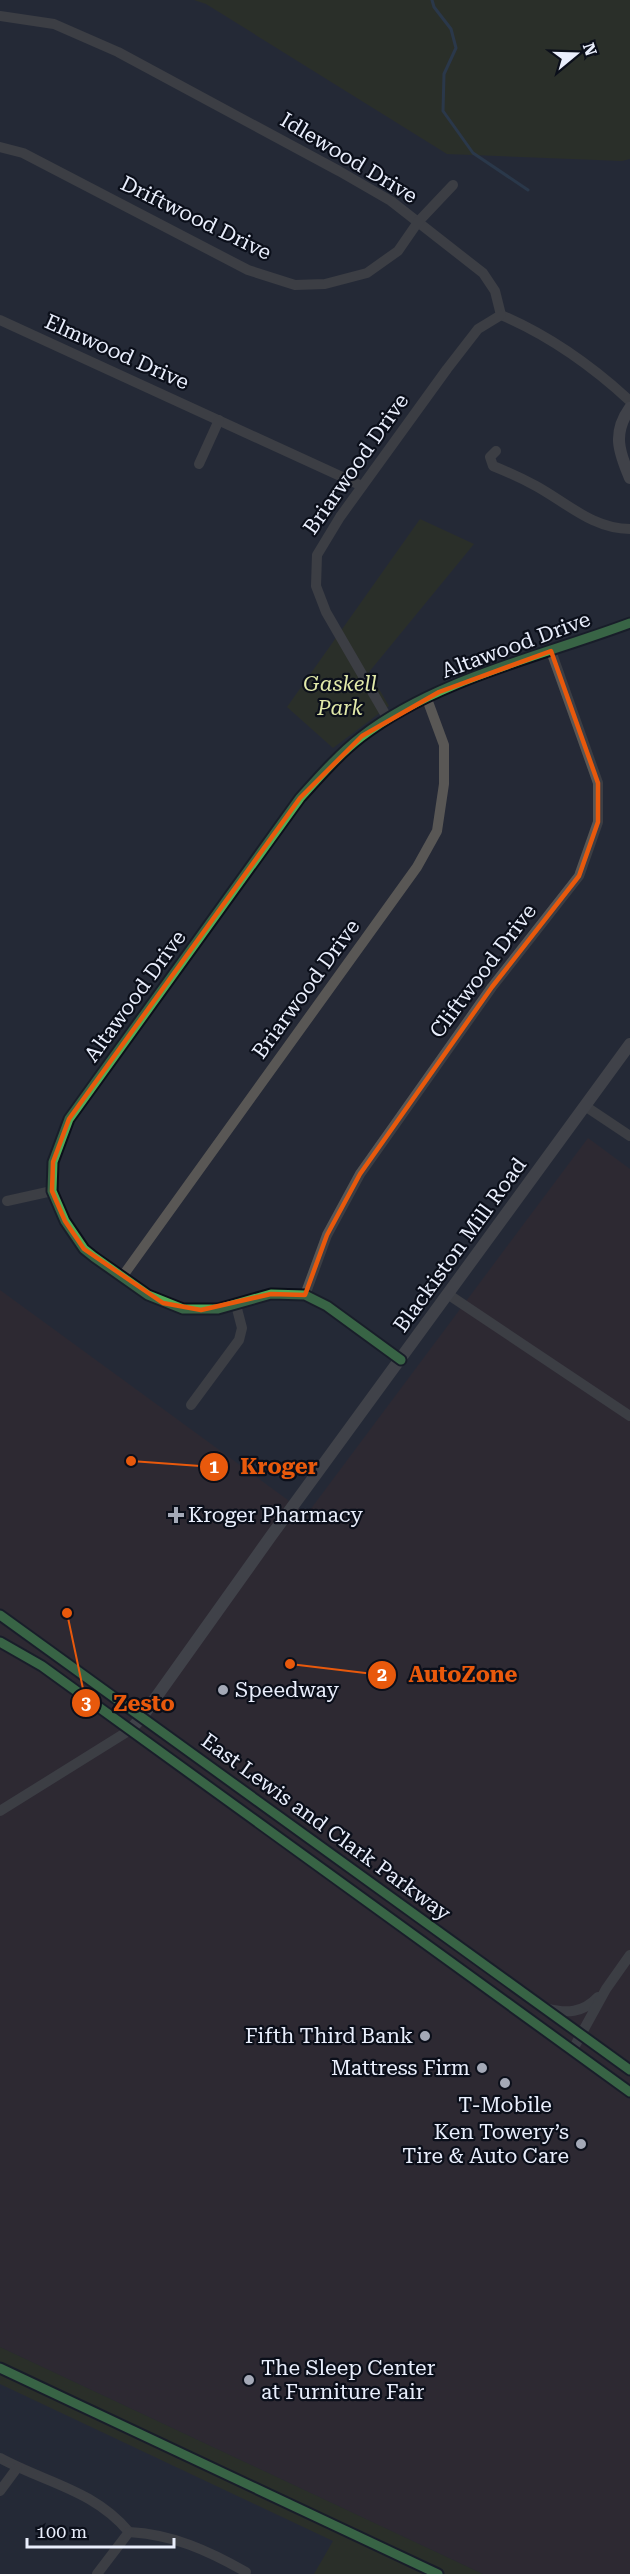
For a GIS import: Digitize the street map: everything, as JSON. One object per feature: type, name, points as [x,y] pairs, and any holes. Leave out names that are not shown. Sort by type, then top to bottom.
[{"type":"main road","points":[[630,408],[620,425],[619,447],[630,478]]},
{"type":"main road","name":"Blackiston Mill Road","points":[[130,1730],[142,1717],[271,1536],[402,1360],[630,1044]]},
{"type":"main road","name":"East Lewis and Clark Parkway","points":[[0,1615],[630,2070]]},
{"type":"main road","name":"East Lewis and Clark Parkway","points":[[0,1642],[42,1666],[630,2092]]},
{"type":"street","name":"Idlewood Drive","points":[[0,16],[54,24],[118,52],[391,201],[483,273],[495,291],[501,315]]},
{"type":"street","name":"Driftwood Drive","points":[[0,147],[23,153],[248,270],[295,285],[325,284],[368,273],[399,251],[418,222],[453,185]]},
{"type":"street","points":[[501,315],[533,329],[607,380],[630,401]]},
{"type":"street","name":"Briarwood Drive","points":[[388,719],[336,633],[316,586],[317,555],[362,486],[478,329],[501,315]]},
{"type":"street","name":"Elmwood Drive","points":[[0,320],[362,486]]},
{"type":"street","points":[[199,464],[219,420]]},
{"type":"street","points":[[496,451],[490,457],[494,466],[538,487],[586,519],[621,529],[630,529]]},
{"type":"street","name":"Altawood Drive","points":[[402,1360],[327,1306],[305,1295],[271,1294],[236,1305],[201,1310],[183,1309],[148,1295],[84,1249],[65,1221],[52,1191],[53,1162],[69,1119],[300,798],[329,766],[362,736],[388,719],[427,699],[474,678],[630,623]]},
{"type":"street","name":"Cliftwood Drive","points":[[305,1295],[327,1235],[360,1174],[492,987],[579,876],[598,822],[598,783],[551,651]]},
{"type":"street","name":"Briarwood Drive","points":[[122,1277],[410,877],[437,831],[444,784],[444,745],[427,699]]},
{"type":"street","points":[[585,1106],[630,1136]]},
{"type":"street","points":[[7,1201],[52,1191]]},
{"type":"street","points":[[449,1294],[630,1416]]},
{"type":"street","points":[[192,1405],[239,1340],[242,1328],[236,1305]]},
{"type":"street","points":[[0,1811],[130,1730]]},
{"type":"street","points":[[572,2051],[606,1989],[630,1955]]},
{"type":"street","points":[[542,2006],[557,2011],[579,2010],[588,2006],[606,1989]]},
{"type":"street","points":[[0,2458],[18,2468],[86,2495],[116,2516],[129,2532],[145,2533],[206,2549],[245,2573]]},
{"type":"street","points":[[0,2491],[18,2468]]},
{"type":"street","points":[[97,2574],[129,2532]]},
{"type":"highlighted area","points":[[551,651],[598,783],[598,822],[579,876],[492,987],[360,1174],[327,1235],[305,1295],[271,1294],[201,1310],[163,1303],[84,1249],[65,1221],[52,1191],[53,1162],[69,1119],[300,798],[362,736],[439,692]]},
{"type":"shaded area","points":[[588,1138],[630,1169],[630,2574],[483,2574],[0,2347],[0,1290],[307,1514]]},
{"type":"green space","points":[[194,0],[630,0],[630,159],[622,161],[447,154],[206,4]]},
{"type":"green space","name":"Gaskell Park","points":[[420,519],[474,544],[369,672],[389,706],[333,748],[287,707]]},
{"type":"green space","points":[[0,2347],[483,2574],[314,2574],[333,2541],[0,2384]]},
{"type":"waterway","points":[[432,0],[434,7],[451,29],[456,48],[444,74],[443,111],[473,153],[528,190]]},
{"type":"cycle path","points":[[401,1360],[327,1306],[305,1295],[271,1294],[218,1309],[183,1309],[148,1295],[84,1249],[65,1221],[52,1191],[53,1162],[69,1119],[300,798],[344,751],[390,717],[422,699],[491,671],[630,623]]},
{"type":"cycle path","points":[[0,1615],[630,2070]]},
{"type":"cycle path","points":[[0,1642],[42,1666],[630,2092]]},
{"type":"cycle path","points":[[0,2368],[438,2574]]},
{"type":"place","name":"Kroger","points":[[131,1461]]},
{"type":"place","name":"Kroger Pharmacy","points":[[176,1515]]},
{"type":"place","name":"Zesto","points":[[67,1613]]},
{"type":"place","name":"AutoZone","points":[[290,1664]]},
{"type":"place","name":"Speedway","points":[[223,1690]]},
{"type":"place","name":"Fifth Third Bank","points":[[425,2036]]},
{"type":"place","name":"Mattress Firm","points":[[482,2068]]},
{"type":"place","name":"T-Mobile","points":[[505,2083]]},
{"type":"place","name":"Ken Towery’s Tire & Auto Care","points":[[581,2144]]},
{"type":"place","name":"The Sleep Center at Furniture Fair","points":[[249,2380]]}]
